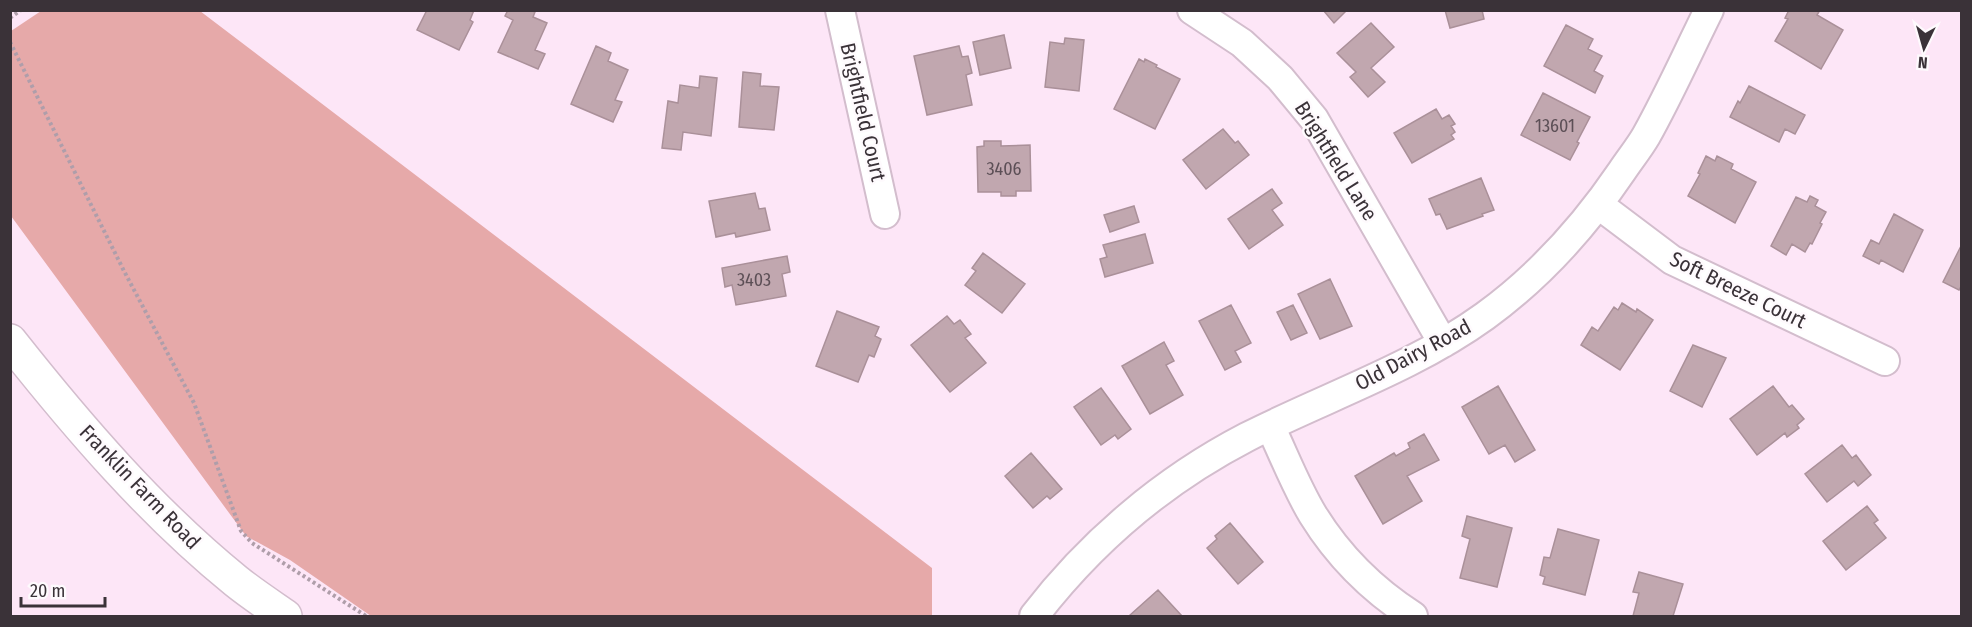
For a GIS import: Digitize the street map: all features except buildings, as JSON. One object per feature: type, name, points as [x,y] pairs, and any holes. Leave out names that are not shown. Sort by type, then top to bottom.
[{"type":"main road","name":"Franklin Farm Road","points":[[10,341],[122,474],[177,530],[237,582],[285,616]]},
{"type":"street","name":"Brightfield Court","points":[[840,10],[885,214]]},
{"type":"street","name":"Old Dairy Road","points":[[1034,616],[1056,588],[1100,542],[1148,501],[1191,470],[1246,438],[1399,367],[1443,343],[1484,317],[1530,279],[1561,250],[1599,205],[1645,137],[1709,10]]},
{"type":"street","name":"Brightfield Lane","points":[[1194,11],[1242,43],[1280,78],[1314,119],[1443,343]]},
{"type":"street","name":"Soft Breeze Court","points":[[1599,205],[1672,260],[1885,361]]},
{"type":"street","points":[[1270,426],[1311,513],[1336,549],[1366,582],[1388,601],[1413,616]]},
{"type":"path","points":[[10,18],[21,10]]},
{"type":"path","points":[[10,42],[124,271],[194,403],[241,531],[252,543],[366,616]]},
{"type":"shaded area","points":[[41,11],[200,11],[932,568],[932,616],[371,616],[290,560],[246,536],[11,216],[11,31]]}]
